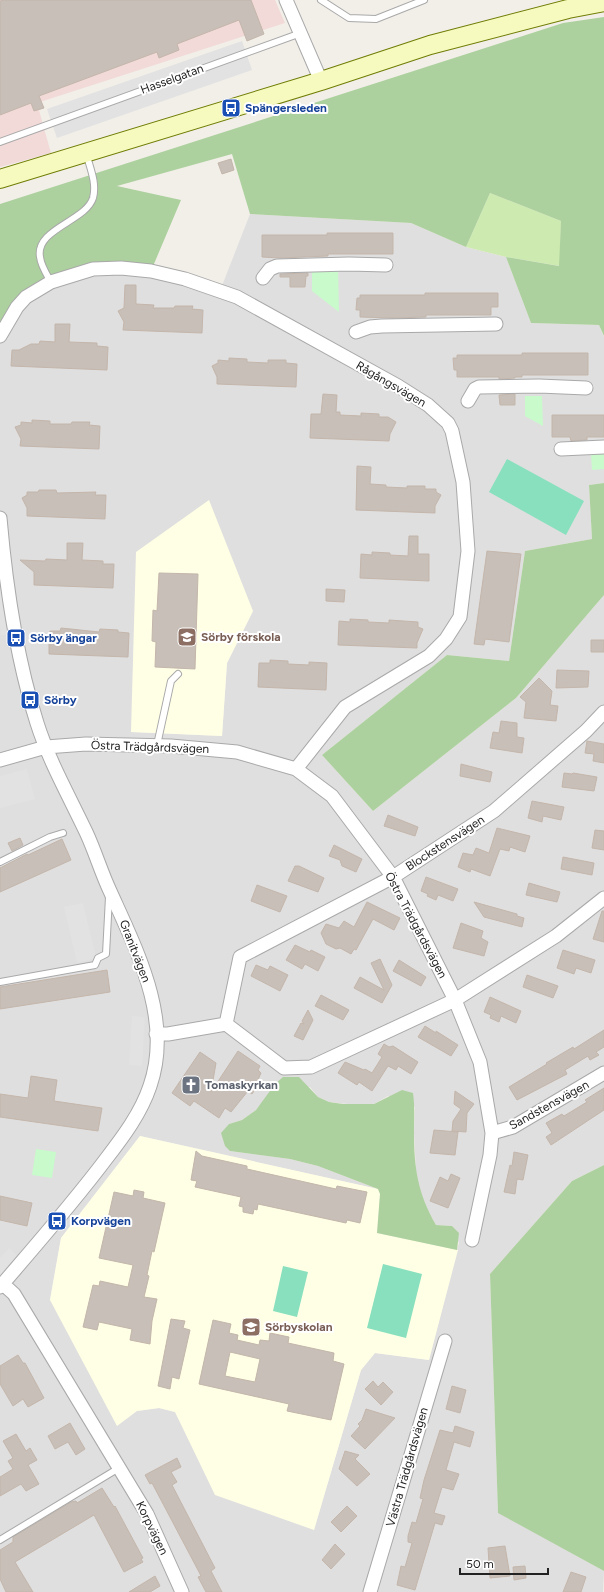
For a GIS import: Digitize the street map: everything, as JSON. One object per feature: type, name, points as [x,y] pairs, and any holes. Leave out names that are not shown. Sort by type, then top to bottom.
[{"type":"main road","points":[[0,179],[321,81],[430,45],[568,9],[604,2]]},
{"type":"street","points":[[286,0],[321,81]]},
{"type":"street","points":[[263,278],[270,269],[277,266],[349,264],[386,265]]},
{"type":"street","name":"Rågångsvägen","points":[[0,336],[17,307],[26,297],[51,282],[93,270],[121,268],[151,271],[185,280],[237,297],[428,404],[448,423],[452,431],[462,482],[468,550],[460,617],[446,639],[429,656],[345,707],[296,769]]},
{"type":"street","points":[[356,332],[370,327],[382,326],[496,324]]},
{"type":"street","points":[[468,401],[475,389],[479,387],[539,386],[586,388]]},
{"type":"street","points":[[561,449],[604,447]]},
{"type":"street","points":[[0,518],[5,599],[30,700],[46,748]]},
{"type":"street","name":"Blockstensvägen","points":[[226,1024],[240,957],[393,877],[494,811],[586,732],[604,712]]},
{"type":"street","name":"Östra Trädgårdsvägen","points":[[0,760],[46,748],[86,744],[157,745],[237,752],[296,769],[332,796],[393,877],[455,1000],[480,1062],[492,1133],[490,1155],[472,1240]]},
{"type":"street","name":"Granitvägen","points":[[1,1285],[83,1190],[122,1138],[138,1112],[150,1086],[157,1059],[154,1013],[146,974],[109,890],[87,835],[46,748]]},
{"type":"street","points":[[156,1034],[168,1034],[226,1024],[284,1068],[311,1067],[455,1000],[556,936],[604,898]]},
{"type":"street","name":"Sandstensvägen","points":[[492,1133],[514,1128],[604,1073]]},
{"type":"street","name":"Korpvägen","points":[[1,1285],[14,1294],[147,1514],[182,1592]]},
{"type":"street","name":"Västra Trädgårdsvägen","points":[[370,1592],[444,1342]]},
{"type":"lane","points":[[321,0],[349,18],[376,19],[424,0]]},
{"type":"lane","name":"Hasselgatan","points":[[0,142],[301,33]]},
{"type":"lane","points":[[51,282],[40,257],[40,248],[55,230],[81,212],[92,200],[94,184],[86,152]]},
{"type":"lane","points":[[157,745],[171,681],[178,674]]},
{"type":"lane","points":[[0,862],[50,837],[64,833]]},
{"type":"lane","points":[[0,982],[95,965],[98,958],[106,954],[109,890]]},
{"type":"lane","points":[[0,1540],[119,1468]]},
{"type":"shaded area","points":[[0,0],[275,0],[285,23],[37,103],[51,153],[0,167]]},
{"type":"shaded area","points":[[242,41],[252,70],[57,138],[47,109]]},
{"type":"shaded area","points":[[250,214],[411,223],[466,247],[506,257],[531,323],[599,325],[604,337],[604,483],[589,485],[592,539],[525,551],[509,661],[447,655],[322,755],[373,811],[516,698],[604,595],[604,1165],[572,1181],[490,1274],[498,1512],[604,1571],[603,1592],[0,1592],[0,339],[26,297],[93,269],[151,271],[218,296]],"holes":[[[253,611],[227,663],[222,736],[131,732]],[[310,1087],[318,1097],[329,1102],[357,1105],[374,1104],[388,1096],[415,1107],[414,1133],[416,1171],[419,1189],[425,1207],[436,1225],[452,1226],[459,1243],[429,1360],[375,1353],[361,1370],[314,1530],[182,1425],[175,1412],[159,1408],[137,1411],[50,1300],[61,1238],[140,1136],[378,1189],[318,1166],[290,1159],[230,1151],[229,1124],[242,1120],[256,1110],[266,1098]]]},
{"type":"shaded area","name":"Sörby förskola","points":[[209,500],[253,611],[227,663],[222,736],[131,732],[136,552]]},
{"type":"shaded area","points":[[0,573],[11,634],[1,635],[0,627]]},
{"type":"shaded area","points":[[27,769],[35,799],[0,808],[0,776]]},
{"type":"shaded area","points":[[83,903],[96,958],[77,963],[64,907]]},
{"type":"shaded area","points":[[132,1016],[145,1017],[142,1066],[129,1065]]},
{"type":"shaded area","name":"Sörbyskolan","points":[[140,1136],[378,1189],[380,1194],[377,1233],[458,1250],[429,1360],[375,1353],[361,1370],[314,1530],[215,1495],[175,1412],[159,1408],[137,1411],[117,1426],[50,1300],[61,1238]]},
{"type":"shaded area","points":[[9,1248],[18,1256],[0,1276],[0,1258]]},
{"type":"green space","points":[[604,17],[604,336],[599,325],[531,323],[506,257],[559,266],[561,221],[490,193],[466,247],[411,223],[250,214],[232,154],[117,186],[181,200],[151,271],[121,268],[34,286],[0,339],[0,204],[563,23]]},
{"type":"green space","points":[[490,193],[561,221],[560,266],[506,257],[466,247]]},
{"type":"green space","points":[[312,267],[338,267],[339,312],[312,291]]},
{"type":"green space","points":[[525,396],[542,396],[543,426],[525,416]]},
{"type":"green space","points":[[604,453],[604,469],[592,470],[591,454]]},
{"type":"green space","points":[[507,459],[584,501],[566,535],[489,492]]},
{"type":"green space","points":[[604,483],[604,595],[516,698],[373,811],[322,755],[447,655],[509,661],[525,551],[592,539],[589,485]]},
{"type":"green space","points":[[283,1077],[299,1077],[318,1097],[329,1102],[343,1104],[374,1104],[402,1090],[413,1093],[415,1158],[421,1191],[436,1225],[452,1226],[459,1233],[457,1250],[377,1233],[380,1194],[378,1189],[318,1166],[290,1159],[230,1151],[225,1146],[221,1133],[229,1124],[242,1120],[256,1110],[275,1084]]},
{"type":"green space","points":[[36,1149],[56,1152],[52,1178],[32,1175]]},
{"type":"green space","points":[[604,1165],[604,1571],[498,1513],[490,1274],[572,1181]]},
{"type":"green space","points":[[383,1264],[422,1274],[406,1338],[367,1328]]},
{"type":"green space","points":[[283,1266],[308,1272],[297,1317],[273,1311]]},
{"type":"building","points":[[251,0],[264,34],[247,41],[239,20],[177,44],[179,50],[159,58],[157,52],[39,96],[44,108],[34,111],[31,103],[0,115],[0,1]]},
{"type":"building","points":[[231,159],[234,170],[222,174],[218,163]]},
{"type":"building","points":[[327,233],[393,233],[393,254],[328,254],[328,256],[280,258],[262,257],[262,235],[327,235]]},
{"type":"building","points":[[308,273],[308,276],[306,276],[305,287],[290,287],[290,277],[280,277],[280,274]]},
{"type":"building","points":[[125,285],[136,285],[136,304],[154,305],[153,308],[193,306],[192,309],[203,310],[202,333],[123,330],[124,322],[118,311],[124,308]]},
{"type":"building","points":[[425,293],[498,293],[498,307],[491,307],[491,315],[426,315],[426,317],[392,318],[360,317],[360,310],[356,310],[357,298],[360,298],[360,295],[425,295]]},
{"type":"building","points":[[55,324],[70,324],[69,342],[97,343],[97,346],[108,347],[107,370],[11,366],[12,350],[19,350],[31,344],[39,344],[40,341],[55,342]]},
{"type":"building","points":[[522,353],[588,353],[588,375],[522,375],[522,377],[499,379],[499,377],[457,377],[457,370],[454,370],[453,358],[457,358],[457,355],[522,355]]},
{"type":"building","points":[[229,358],[247,359],[247,362],[268,363],[268,360],[286,360],[286,363],[297,364],[296,387],[217,384],[217,377],[212,366],[218,363],[218,360],[229,361]]},
{"type":"building","points":[[323,394],[337,395],[336,412],[340,412],[340,415],[361,416],[361,413],[379,414],[379,417],[388,417],[396,422],[390,434],[389,441],[310,438],[311,414],[321,414]]},
{"type":"building","points":[[515,394],[515,405],[500,405],[499,395]]},
{"type":"building","points":[[552,415],[604,415],[604,437],[587,437],[587,440],[571,441],[570,437],[552,437]]},
{"type":"building","points":[[32,420],[50,421],[50,424],[90,422],[89,425],[100,426],[99,449],[20,446],[21,439],[15,427],[21,425],[21,422],[32,423]]},
{"type":"building","points":[[357,466],[371,467],[370,484],[386,485],[386,487],[407,488],[407,486],[425,486],[425,489],[436,489],[436,492],[441,495],[435,506],[435,513],[356,510]]},
{"type":"building","points":[[39,490],[56,490],[57,493],[96,492],[95,495],[106,495],[105,519],[27,516],[27,508],[22,498],[27,495],[27,492],[38,492]]},
{"type":"building","points":[[409,536],[418,536],[418,554],[429,554],[429,581],[360,578],[361,554],[372,555],[372,552],[408,556]]},
{"type":"building","points":[[67,543],[83,543],[82,560],[103,561],[103,564],[114,564],[113,588],[34,585],[34,572],[20,560],[67,560]]},
{"type":"building","points":[[487,551],[521,554],[509,642],[485,639],[484,645],[474,644]]},
{"type":"building","points":[[159,573],[198,574],[195,669],[155,667],[156,642],[152,641],[153,610],[157,611]]},
{"type":"building","points":[[326,589],[345,590],[344,602],[326,601]]},
{"type":"building","points":[[350,619],[389,623],[389,620],[418,622],[418,627],[423,629],[417,643],[417,648],[338,645],[339,621],[350,622]]},
{"type":"building","points":[[61,628],[99,632],[100,629],[118,630],[118,632],[129,633],[128,657],[49,654],[49,643],[38,638],[49,634],[50,631],[60,631]]},
{"type":"building","points":[[591,640],[604,640],[604,652],[591,652]]},
{"type":"building","points":[[270,660],[288,661],[288,664],[309,665],[309,662],[327,663],[326,690],[258,687],[259,663],[270,663]]},
{"type":"building","points":[[557,670],[589,671],[588,687],[556,688]]},
{"type":"building","points":[[539,678],[552,691],[550,705],[558,706],[556,721],[524,718],[526,702],[520,697]]},
{"type":"building","points":[[501,721],[517,723],[517,737],[524,738],[522,753],[490,748],[493,732],[499,733]]},
{"type":"building","points":[[587,741],[604,744],[604,763],[593,761],[594,754],[585,753]]},
{"type":"building","points":[[461,764],[492,772],[490,782],[460,776]]},
{"type":"building","points":[[564,773],[597,777],[594,791],[562,787]]},
{"type":"building","points":[[532,801],[564,807],[561,820],[543,816],[542,822],[528,818]]},
{"type":"building","points":[[388,815],[418,827],[415,836],[384,826]]},
{"type":"building","points":[[497,828],[530,836],[525,852],[510,847],[509,851],[500,849],[490,876],[471,869],[470,872],[458,867],[463,853],[473,855],[476,848],[489,853]]},
{"type":"building","points":[[595,830],[604,831],[604,850],[592,848]]},
{"type":"building","points":[[20,838],[23,845],[12,851],[8,843]]},
{"type":"building","points":[[62,839],[71,860],[0,892],[0,868],[27,854],[28,855]]},
{"type":"building","points":[[334,845],[362,859],[356,872],[342,866],[340,860],[329,856]]},
{"type":"building","points":[[563,857],[594,863],[592,875],[561,869]]},
{"type":"building","points":[[295,866],[299,866],[324,878],[318,892],[288,881]]},
{"type":"building","points":[[426,877],[458,889],[453,901],[438,895],[436,900],[427,896],[428,894],[421,891]]},
{"type":"building","points":[[529,883],[560,892],[557,902],[526,895]]},
{"type":"building","points":[[257,885],[287,896],[280,912],[251,901]]},
{"type":"building","points":[[367,902],[400,918],[394,930],[373,919],[356,950],[354,949],[351,954],[340,948],[336,949],[326,944],[321,933],[326,924],[339,928],[344,921],[354,927]]},
{"type":"building","points":[[474,902],[517,914],[517,916],[524,918],[522,927],[484,917]]},
{"type":"building","points":[[602,911],[604,911],[604,942],[593,939]]},
{"type":"building","points":[[461,923],[483,931],[481,938],[488,942],[484,956],[453,948]]},
{"type":"building","points":[[295,945],[310,952],[311,950],[325,957],[318,971],[305,964],[302,969],[286,960]]},
{"type":"building","points":[[563,950],[595,960],[591,973],[576,968],[574,974],[557,968]]},
{"type":"building","points":[[380,959],[392,985],[382,1003],[354,988],[360,977],[384,990],[371,963]]},
{"type":"building","points":[[399,960],[426,977],[421,986],[393,971]]},
{"type":"building","points":[[256,965],[268,970],[270,966],[288,975],[280,991],[251,976]]},
{"type":"building","points":[[107,970],[110,992],[0,1009],[0,987]]},
{"type":"building","points":[[527,975],[558,986],[553,998],[523,987]]},
{"type":"building","points":[[321,995],[349,1010],[343,1020],[315,1006]]},
{"type":"building","points":[[490,997],[521,1011],[516,1023],[501,1016],[499,1022],[490,1018],[491,1015],[484,1012]]},
{"type":"building","points":[[308,1010],[313,1020],[303,1040],[294,1036],[301,1023],[304,1024],[302,1021]]},
{"type":"building","points":[[425,1026],[458,1045],[451,1056],[418,1037]]},
{"type":"building","points":[[604,1030],[604,1047],[596,1052],[599,1055],[590,1060],[588,1056],[565,1070],[567,1074],[517,1100],[509,1087],[547,1064],[546,1063],[573,1047],[574,1049]]},
{"type":"building","points":[[384,1044],[389,1047],[393,1046],[418,1062],[411,1074],[398,1066],[396,1070],[388,1066],[372,1091],[359,1082],[357,1085],[338,1073],[345,1062],[372,1073],[382,1057],[378,1054]]},
{"type":"building","name":"Tomaskyrkan","points":[[238,1051],[260,1066],[258,1070],[261,1073],[257,1082],[259,1083],[252,1094],[248,1091],[231,1112],[225,1108],[219,1118],[194,1101],[190,1106],[172,1093],[200,1052],[216,1063],[211,1092]]},
{"type":"building","points":[[31,1076],[57,1080],[54,1101],[102,1108],[98,1131],[0,1117],[0,1094],[28,1098]]},
{"type":"building","points":[[604,1088],[604,1110],[551,1145],[546,1137],[552,1133],[546,1123],[562,1114],[564,1116],[587,1102],[585,1100]]},
{"type":"building","points":[[455,1091],[474,1104],[467,1113],[466,1132],[452,1131],[453,1121],[461,1109],[454,1104]]},
{"type":"building","points":[[434,1130],[458,1132],[455,1155],[430,1153]]},
{"type":"building","points":[[196,1151],[202,1156],[247,1166],[247,1169],[336,1189],[337,1186],[367,1192],[360,1223],[347,1220],[346,1223],[258,1204],[257,1210],[254,1209],[253,1214],[243,1212],[243,1207],[239,1206],[241,1197],[195,1187],[197,1181],[191,1180]]},
{"type":"building","points":[[514,1152],[528,1155],[523,1180],[517,1179],[515,1194],[504,1192],[510,1165],[512,1166]]},
{"type":"building","points":[[451,1174],[460,1178],[448,1208],[430,1201],[440,1177],[448,1181]]},
{"type":"building","points":[[134,1190],[144,1192],[143,1198],[165,1203],[154,1252],[152,1251],[147,1275],[149,1276],[144,1297],[157,1299],[152,1321],[150,1344],[130,1340],[132,1329],[99,1322],[97,1330],[83,1327],[93,1285],[99,1286],[100,1281],[128,1287],[133,1265],[99,1258],[114,1192],[133,1196]]},
{"type":"building","points":[[0,1196],[32,1203],[27,1226],[0,1220]]},
{"type":"building","points":[[171,1319],[185,1321],[183,1328],[190,1330],[179,1379],[172,1377],[170,1389],[158,1386]]},
{"type":"building","points":[[213,1320],[231,1324],[229,1333],[238,1335],[237,1340],[259,1345],[260,1340],[269,1341],[270,1333],[289,1337],[288,1343],[334,1353],[333,1361],[344,1364],[331,1420],[287,1411],[289,1404],[199,1384]],"holes":[[[230,1352],[260,1359],[255,1382],[225,1376]]]},
{"type":"building","points":[[18,1355],[23,1363],[25,1363],[44,1398],[28,1407],[23,1399],[13,1406],[0,1384],[0,1366]]},
{"type":"building","points":[[373,1381],[378,1387],[383,1382],[393,1392],[381,1405],[365,1389]]},
{"type":"building","points":[[452,1386],[466,1390],[460,1413],[446,1409]]},
{"type":"building","points":[[366,1409],[395,1418],[365,1449],[351,1436],[360,1426],[358,1424],[362,1420]]},
{"type":"building","points":[[70,1423],[85,1449],[76,1455],[68,1442],[55,1449],[48,1436]]},
{"type":"building","points":[[455,1426],[474,1432],[470,1447],[454,1442],[446,1470],[459,1474],[453,1490],[442,1487],[434,1513],[445,1516],[442,1525],[435,1523],[415,1590],[397,1585],[401,1566],[405,1567],[412,1543],[408,1542],[408,1536],[412,1522],[416,1523],[423,1499],[420,1498],[424,1480],[440,1430],[453,1433]]},
{"type":"building","points":[[16,1434],[26,1451],[30,1448],[37,1460],[28,1465],[39,1484],[26,1491],[21,1484],[0,1496],[0,1477],[13,1469],[8,1461],[13,1458],[3,1441]]},
{"type":"building","points":[[345,1451],[359,1455],[355,1459],[370,1474],[357,1486],[339,1469]]},
{"type":"building","points":[[177,1458],[181,1467],[171,1472],[177,1482],[172,1485],[215,1568],[211,1571],[222,1592],[206,1592],[198,1577],[201,1576],[199,1572],[152,1483],[150,1484],[145,1475]]},
{"type":"building","points":[[102,1488],[114,1507],[115,1506],[143,1558],[141,1559],[143,1562],[124,1572],[94,1515],[15,1562],[33,1592],[6,1592],[0,1579],[0,1550],[13,1542],[13,1537],[71,1502],[76,1501],[77,1503]]},
{"type":"building","points":[[347,1506],[357,1516],[341,1532],[331,1522]]},
{"type":"building","points":[[335,1544],[345,1554],[331,1569],[322,1560]]},
{"type":"building","points":[[505,1546],[510,1576],[490,1578],[488,1548]]},
{"type":"building","points":[[525,1566],[526,1578],[514,1580],[513,1567]]},
{"type":"building","points":[[571,1572],[586,1577],[581,1592],[563,1592]]},
{"type":"building","points":[[155,1576],[160,1586],[150,1592],[129,1592]]},
{"type":"place","name":"Spängersleden","points":[[231,108]]},
{"type":"place","name":"Sörby förskola","points":[[187,637]]},
{"type":"place","name":"Sörby ängar","points":[[16,638]]},
{"type":"place","name":"Sörby","points":[[30,700]]},
{"type":"place","name":"Tomaskyrkan","points":[[191,1085]]},
{"type":"place","name":"Korpvägen","points":[[57,1221]]},
{"type":"place","name":"Sörbyskolan","points":[[251,1327]]}]
